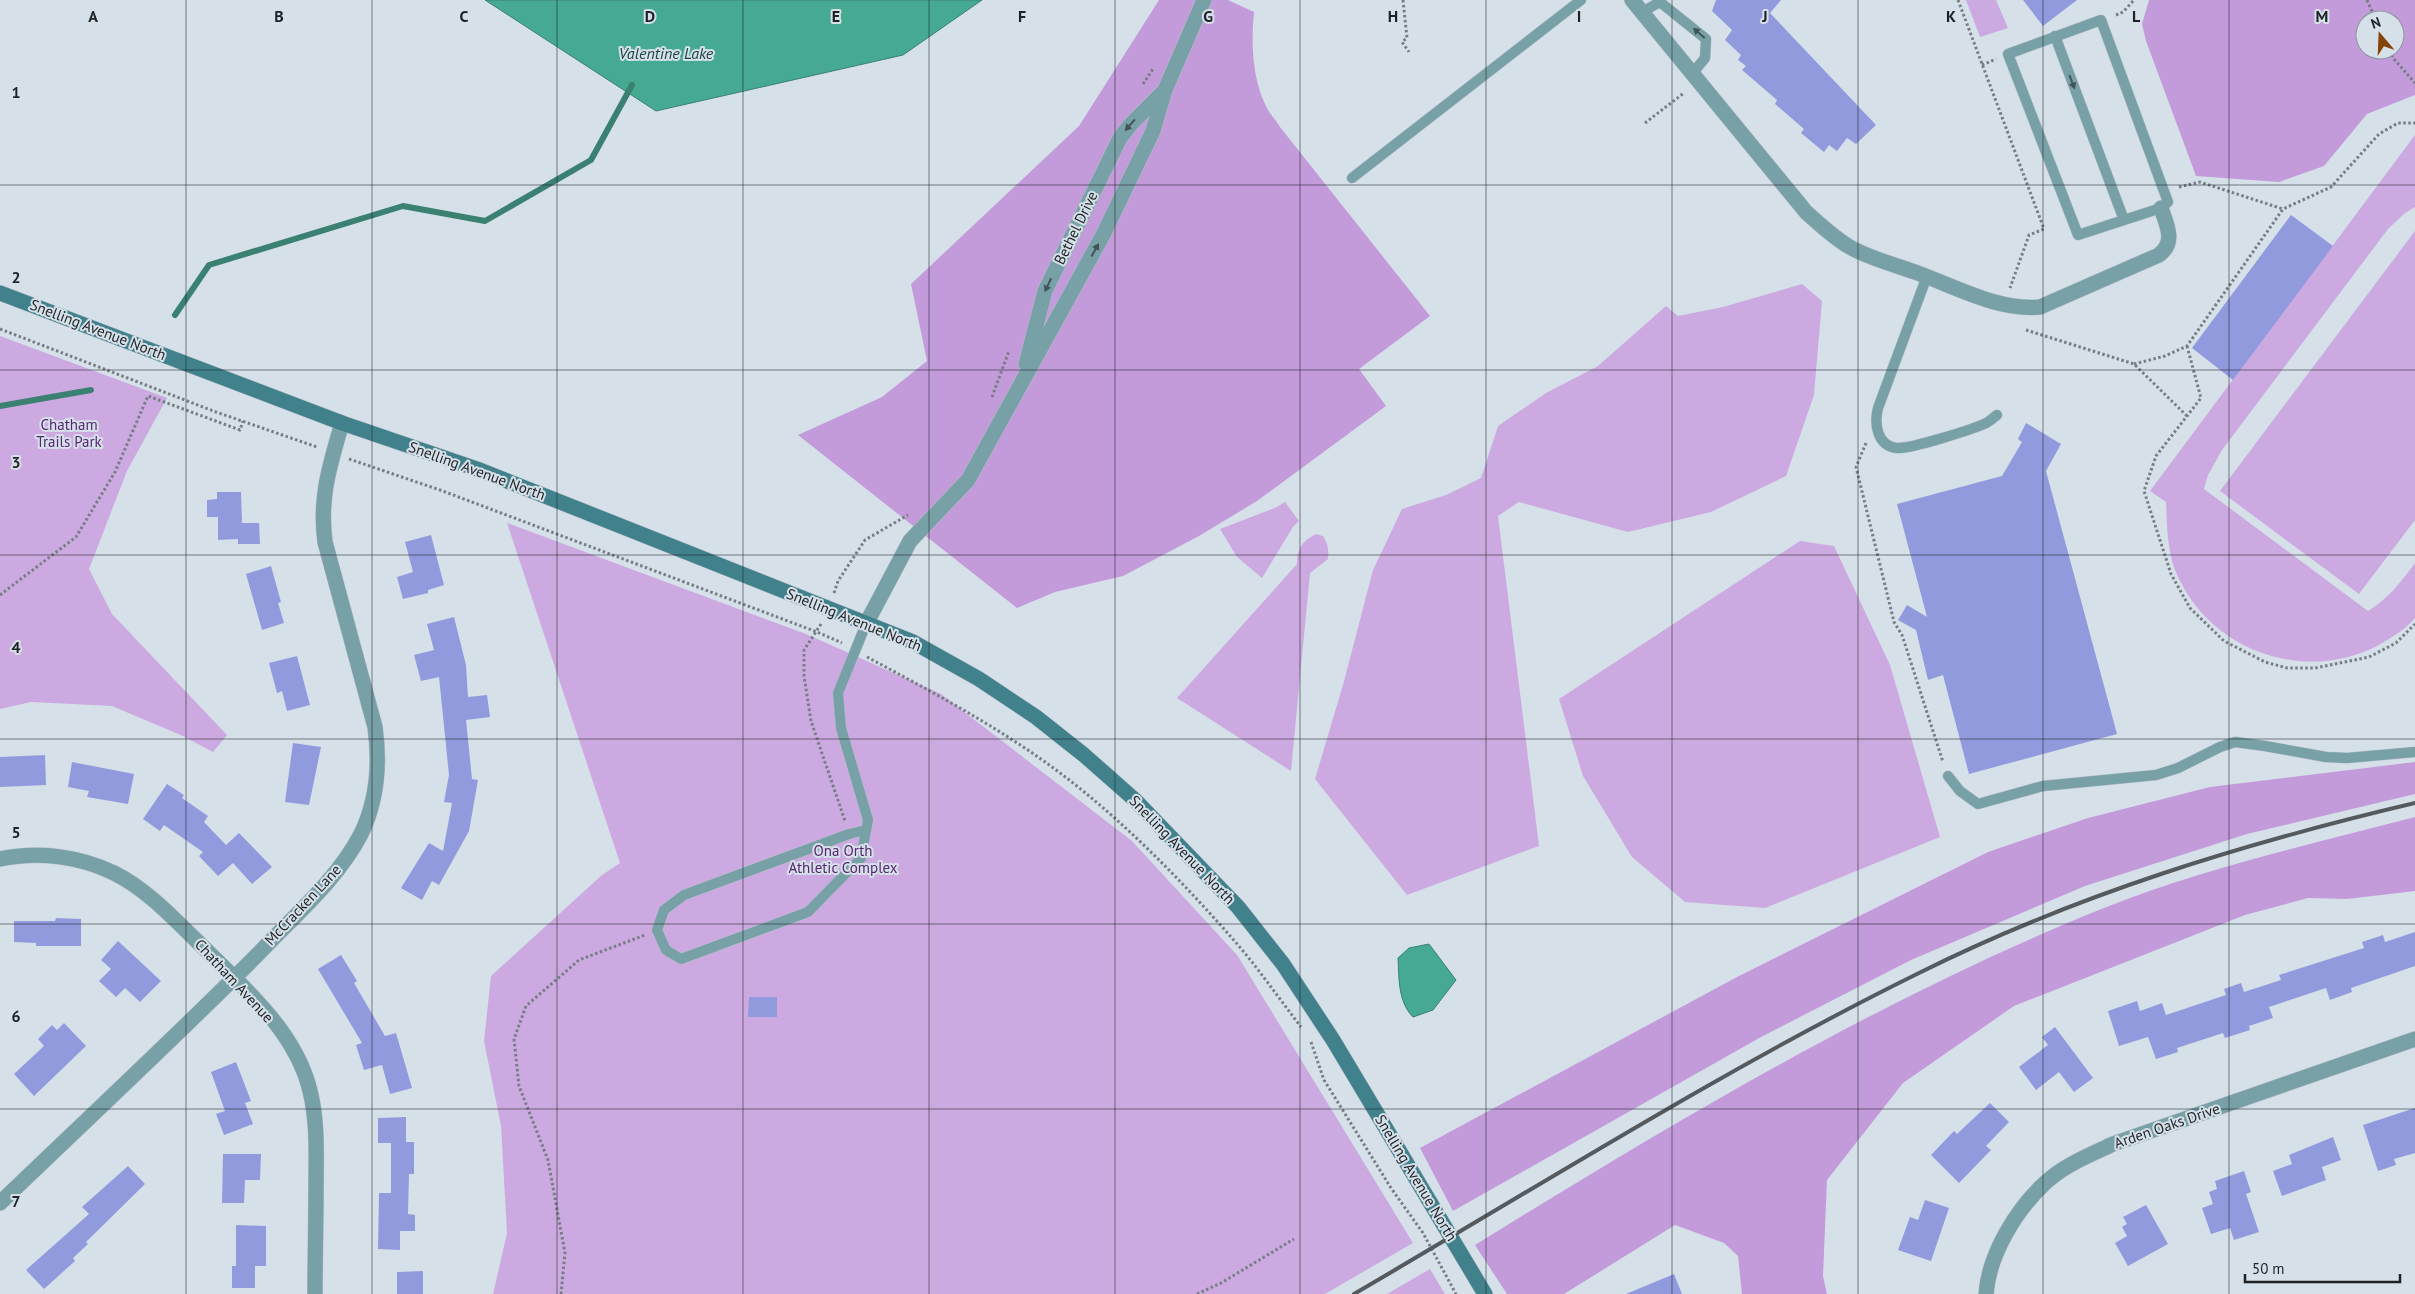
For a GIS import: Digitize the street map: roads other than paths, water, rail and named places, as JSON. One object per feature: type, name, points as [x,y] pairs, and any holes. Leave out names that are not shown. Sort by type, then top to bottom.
[{"type":"street","name":"Bethel Drive","points":[[866,624],[910,541],[968,480],[1021,385],[1112,216],[1153,131],[1165,90],[1204,0]]},
{"type":"street","points":[[1632,0],[1785,189],[1827,231],[1848,246],[2005,303],[2027,308],[2040,307],[2159,256],[2165,250],[2170,237],[2161,208]]},
{"type":"street","name":"Bethel Drive","points":[[1021,385],[1045,291],[1116,146],[1131,124],[1165,90]]},
{"type":"street","name":"Snelling Avenue North","points":[[0,293],[342,423],[477,469],[913,642],[979,679],[1036,717],[1084,755],[1135,800],[1238,907],[1283,964],[1332,1040],[1485,1294]]},
{"type":"street","name":"McCracken Lane","points":[[0,1203],[234,978],[328,882],[347,859],[362,832],[372,804],[377,774],[375,727],[325,542],[321,518],[326,481],[342,423]]},
{"type":"street","name":"Chatham Avenue","points":[[0,859],[18,855],[52,855],[85,862],[114,873],[140,888],[234,978],[264,1010],[291,1047],[300,1061],[310,1090],[316,1123],[315,1294]]},
{"type":"street","name":"Arden Oaks Drive","points":[[1986,1294],[1997,1252],[2014,1222],[2046,1182],[2079,1160],[2113,1144],[2415,1039]]},
{"type":"lane","points":[[1352,178],[1581,0]]},
{"type":"lane","points":[[1642,12],[1660,2],[1706,39],[1704,58],[1692,74]]},
{"type":"lane","points":[[2101,20],[2168,202],[2161,208],[2078,235],[2008,54],[2055,36],[2101,20]]},
{"type":"lane","points":[[2055,36],[2124,220]]},
{"type":"lane","points":[[1927,276],[1874,422],[1885,444],[1897,448],[1917,444],[1985,424],[1997,415]]},
{"type":"lane","points":[[866,624],[838,693],[841,728],[868,820],[861,858],[808,912],[681,959],[666,950],[657,930],[664,910],[684,895],[849,834],[866,830]]},
{"type":"lane","points":[[1948,776],[1960,791],[1978,804],[2043,786],[2156,775],[2235,742],[2326,757],[2347,758],[2415,752]]},
{"type":"water","name":"Valentine Lake","points":[[485,0],[982,0],[903,55],[656,111]]},
{"type":"water","points":[[1429,944],[1456,980],[1433,1010],[1413,1017],[1404,1004],[1402,997],[1398,958],[1409,948]]},
{"type":"waterway","points":[[175,315],[209,265],[403,206],[485,221],[591,160],[632,85]]},
{"type":"waterway","points":[[0,406],[91,390]]},
{"type":"railway","points":[[1354,1294],[1775,1048],[1846,1010],[1978,945],[2100,895],[2162,874],[2288,835],[2415,803]]},
{"type":"park label","name":"Chatham Trails Park","points":[[69,434]]},
{"type":"park label","name":"Ona Orth Athletic Complex","points":[[843,860]]}]
